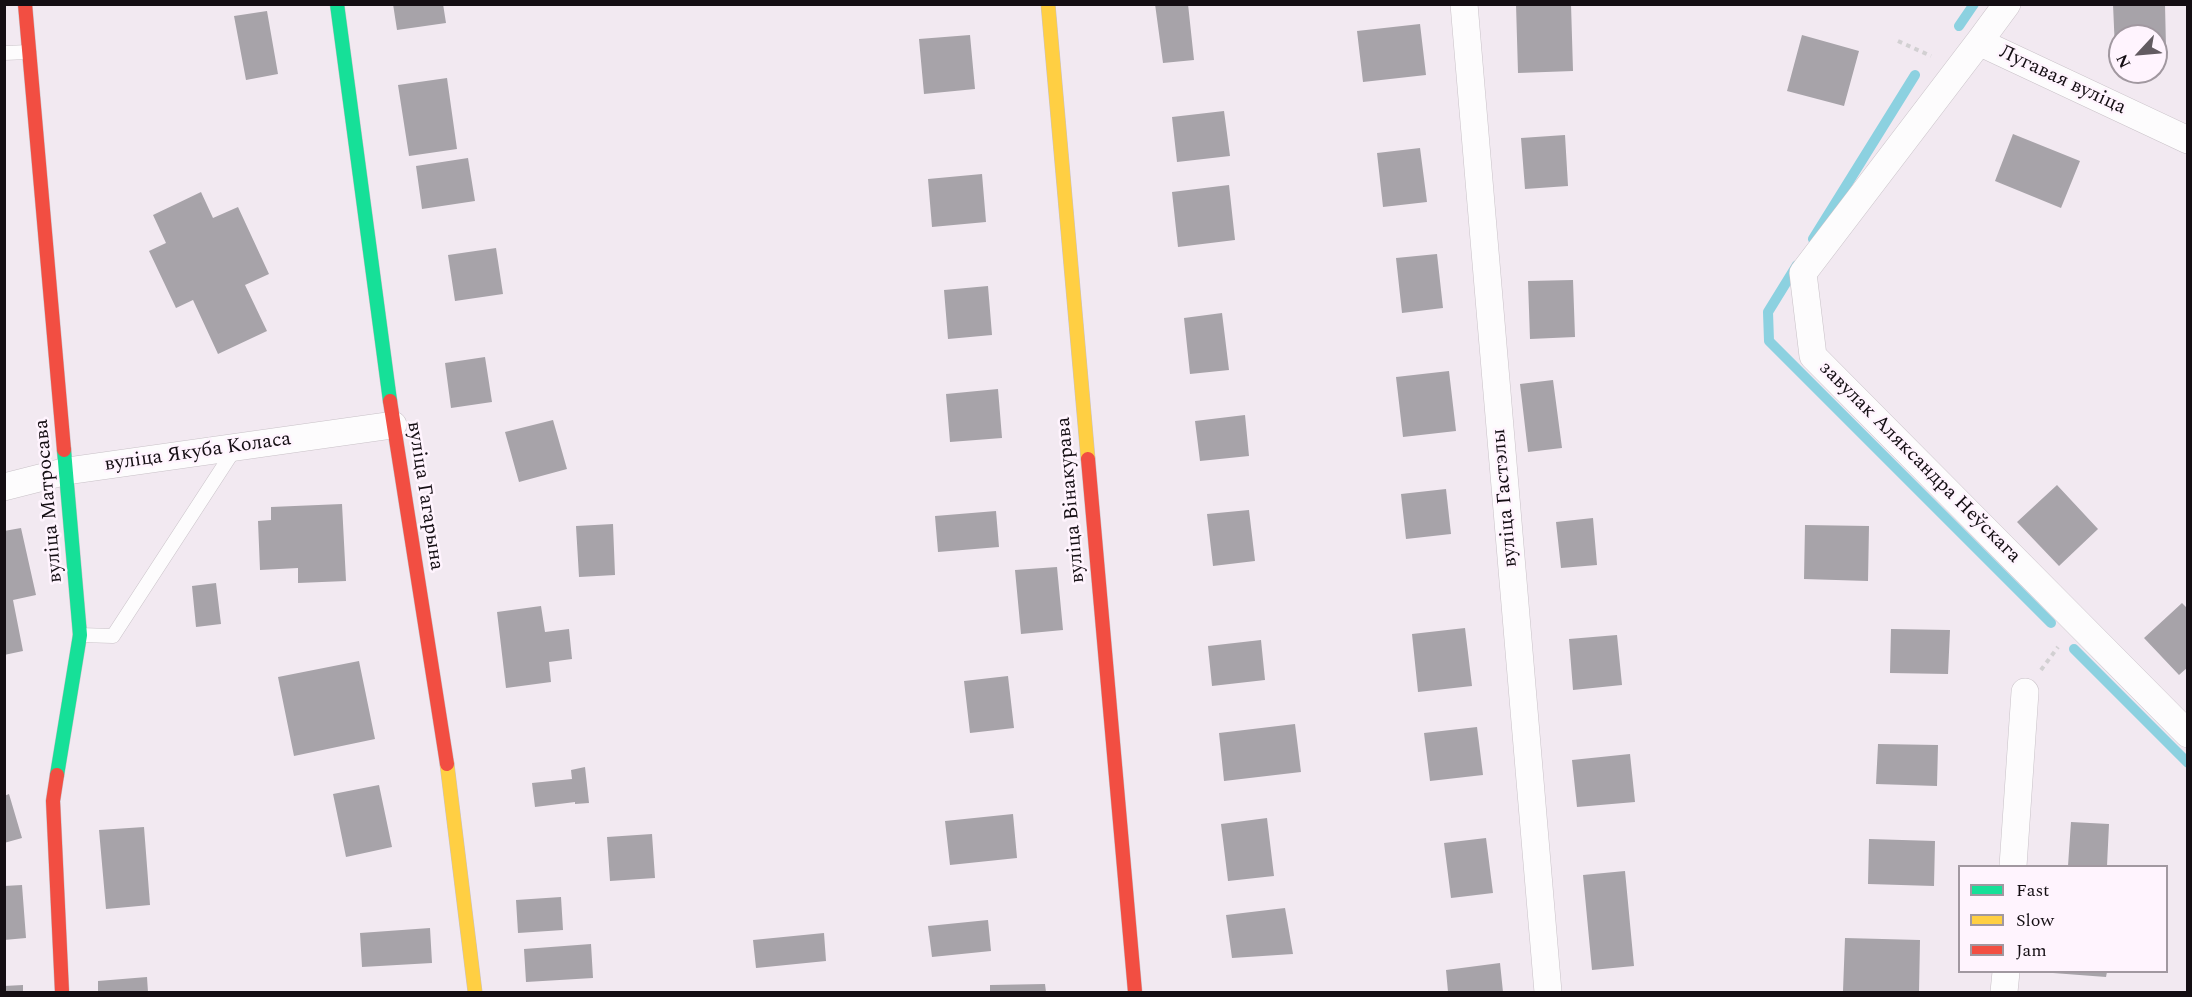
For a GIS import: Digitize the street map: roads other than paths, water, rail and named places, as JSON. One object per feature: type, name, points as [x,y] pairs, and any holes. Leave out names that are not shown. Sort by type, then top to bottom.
[{"type":"street","name":"вуліца Матросава","points":[[25,4],[80,635],[53,801],[62,993]]},
{"type":"street","name":"вуліца Гагарына","points":[[337,4],[393,425],[446,758],[475,993]]},
{"type":"street","name":"вуліца Вінакурава","points":[[1048,4],[1135,993]]},
{"type":"street","name":"вуліца Гастэлы","points":[[1464,4],[1548,993]]},
{"type":"street","name":"Лугавая вуліца","points":[[2007,4],[1979,42],[2187,140]]},
{"type":"street","name":"завулак Аляксандра Неўскага","points":[[1979,42],[1803,273],[1813,356],[2187,734]]},
{"type":"street","name":"вуліца Якуба Коласа","points":[[4,487],[67,471],[393,425]]},
{"type":"street","points":[[2013,865],[2025,692]]},
{"type":"street","points":[[2004,993],[2006,973]]},
{"type":"lane","points":[[4,52],[29,52]]},
{"type":"lane","points":[[80,635],[113,636],[236,447]]},
{"type":"waterway","points":[[1959,26],[1974,4]]},
{"type":"waterway","points":[[1813,239],[1915,75]]},
{"type":"waterway","points":[[1797,265],[1768,312],[1769,341],[2051,623]]},
{"type":"waterway","points":[[2074,649],[2188,763]]}]
